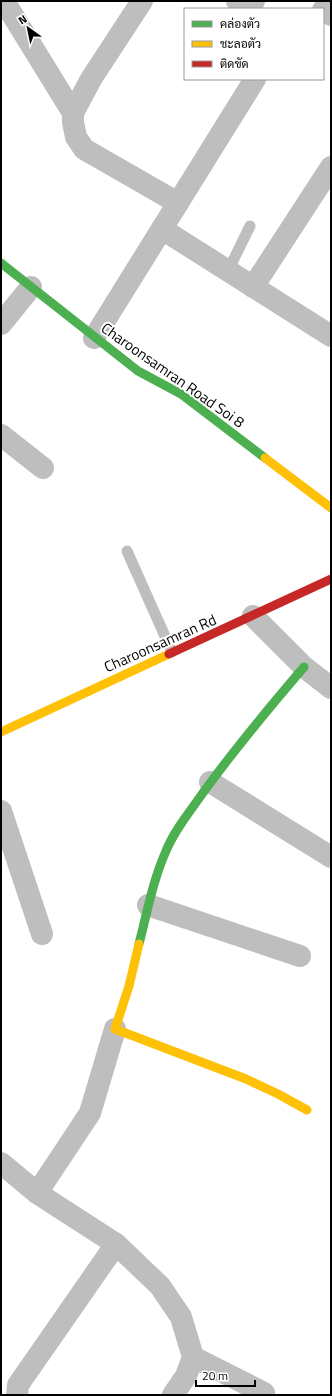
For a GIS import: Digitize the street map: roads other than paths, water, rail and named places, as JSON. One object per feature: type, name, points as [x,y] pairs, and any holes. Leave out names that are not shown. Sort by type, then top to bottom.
[{"type":"street","points":[[4,1],[73,113]]},
{"type":"street","points":[[142,1],[91,79],[73,113],[73,122],[76,138],[84,149],[178,203]]},
{"type":"street","points":[[237,1],[250,3],[254,1]]},
{"type":"street","points":[[94,338],[254,80]]},
{"type":"street","points":[[253,287],[331,167]]},
{"type":"street","points":[[162,229],[331,336]]},
{"type":"street","name":"Charoonsamran Road Soi 8","points":[[1,263],[94,338],[138,371],[181,394],[331,508]]},
{"type":"street","points":[[1,324],[31,287]]},
{"type":"street","points":[[1,435],[43,468]]},
{"type":"street","name":"Charoonsamran Rd","points":[[1,732],[331,579]]},
{"type":"street","points":[[253,616],[304,667],[331,688]]},
{"type":"street","points":[[37,1193],[90,1113],[115,1029],[125,1004],[148,905],[164,855],[175,832],[245,736],[304,667]]},
{"type":"street","points":[[210,782],[331,857]]},
{"type":"street","points":[[1,811],[42,934]]},
{"type":"street","points":[[148,905],[300,956]]},
{"type":"street","points":[[115,1029],[246,1078],[307,1110]]},
{"type":"street","points":[[1,1163],[37,1193],[116,1244],[160,1286],[181,1316],[193,1357],[186,1376],[173,1395]]},
{"type":"street","points":[[17,1395],[18,1385],[116,1244]]},
{"type":"street","points":[[193,1357],[264,1393]]},
{"type":"lane","points":[[228,271],[250,226]]},
{"type":"lane","points":[[127,551],[172,652]]}]
